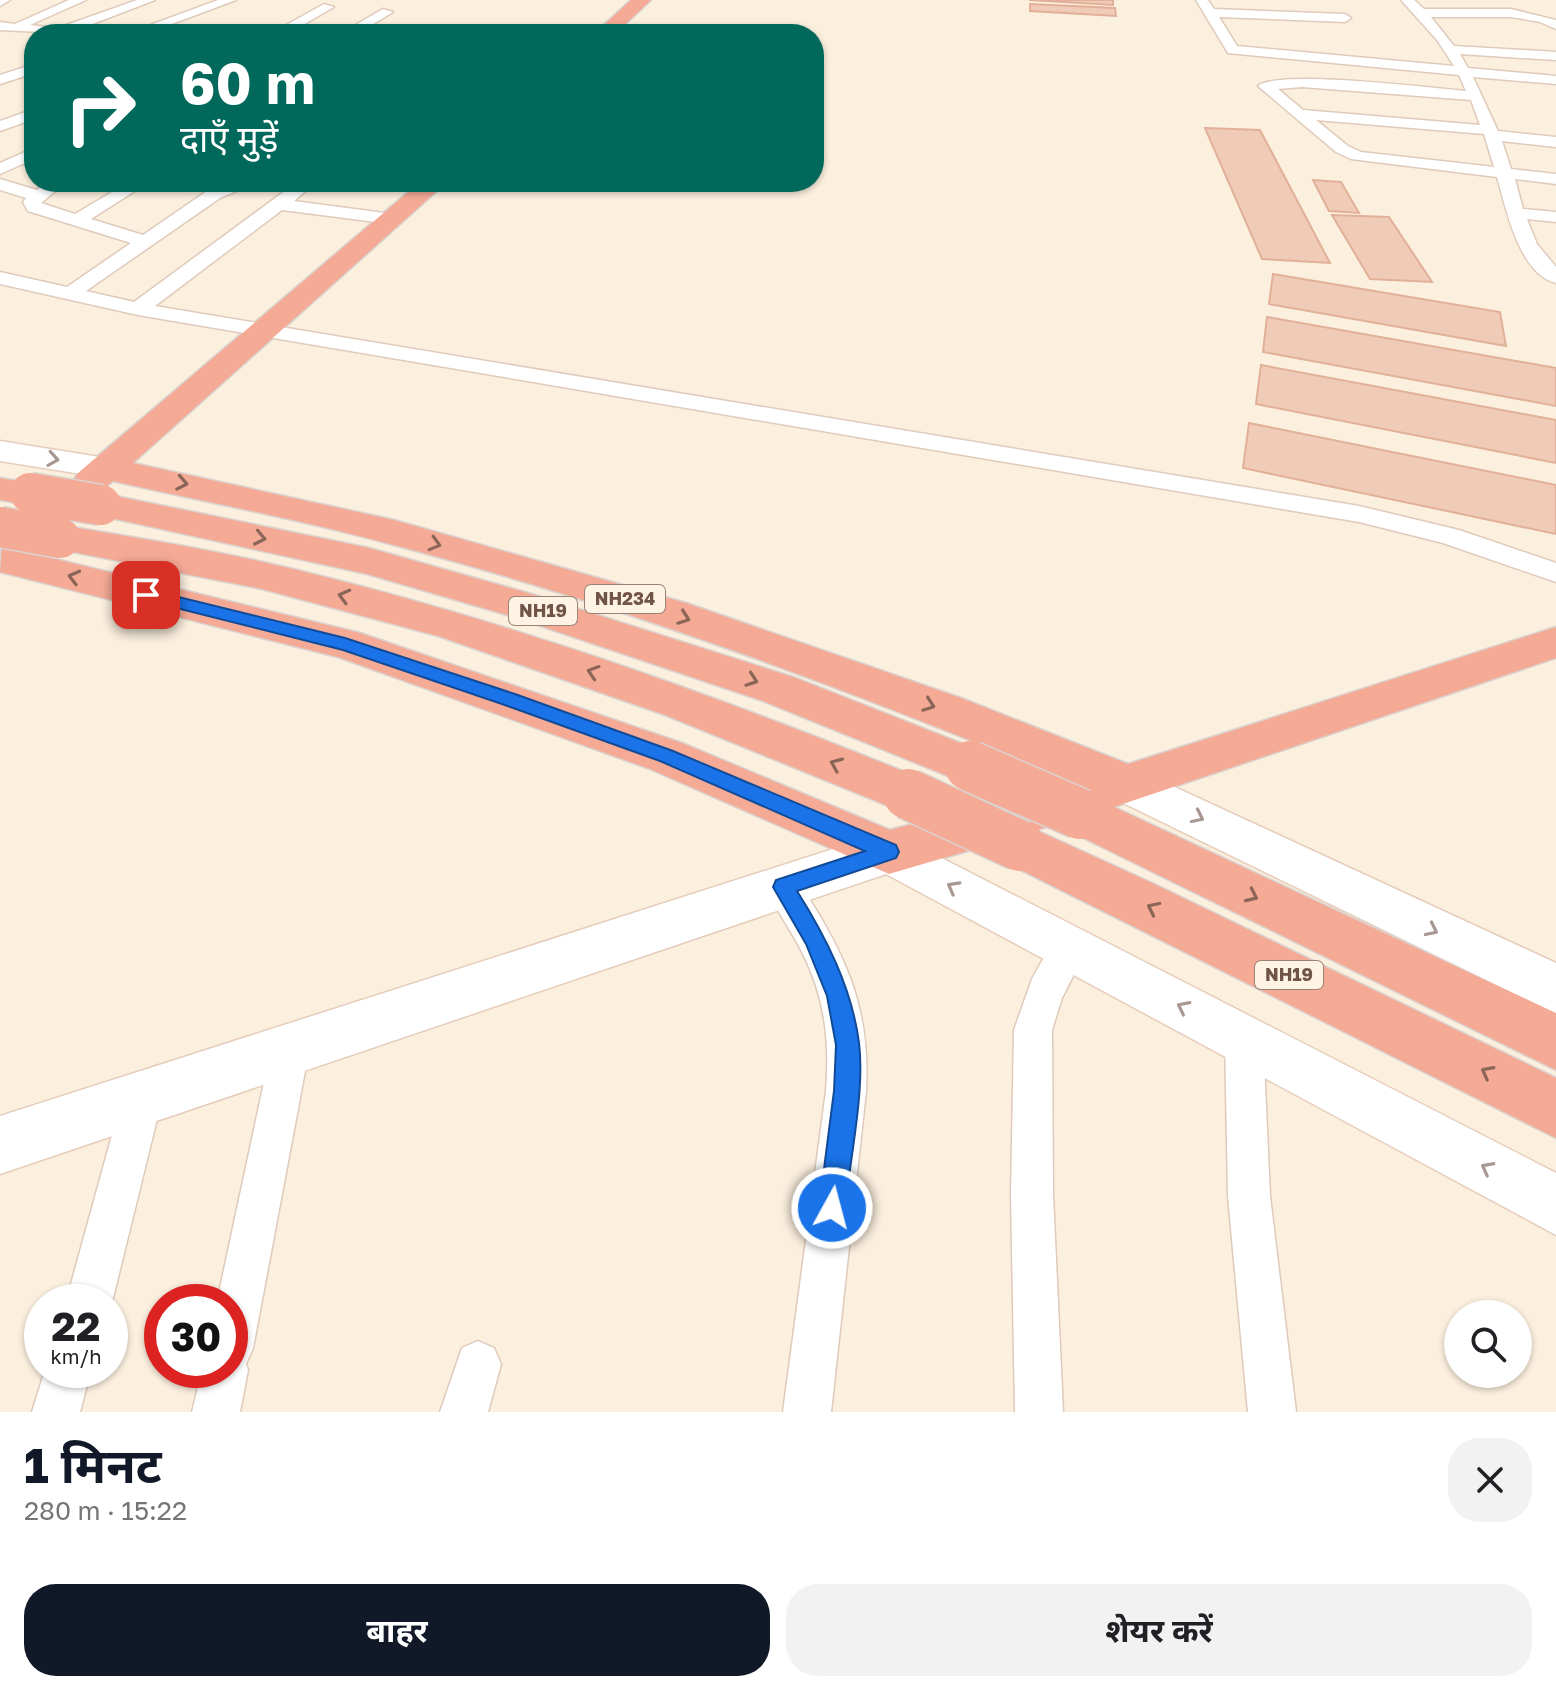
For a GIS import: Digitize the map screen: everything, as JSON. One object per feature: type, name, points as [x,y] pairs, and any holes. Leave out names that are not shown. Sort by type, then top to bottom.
[{"type":"highway","points":[[615,24],[642,0]]},
{"type":"highway","points":[[1,548],[104,487],[261,330],[423,192]]},
{"type":"highway","name":"NH19","points":[[15,491],[104,487],[528,607],[778,689],[1080,814],[1556,1042]]},
{"type":"highway","name":"NH234","points":[[104,487],[394,532],[672,613],[945,710],[1127,784]]},
{"type":"highway","name":"NH19","points":[[1,548],[60,538],[196,561],[382,607],[595,672],[779,739],[908,794],[1191,926],[1556,1109]]},
{"type":"highway","points":[[1,548],[345,644],[666,756],[889,852],[1127,784],[1556,642]]},
{"type":"main road","points":[[0,451],[104,487]]},
{"type":"main road","points":[[1127,784],[1556,989]]},
{"type":"main road","points":[[4,1153],[142,1099],[889,852],[1556,1205]]},
{"type":"street","points":[[7,26],[80,0]]},
{"type":"street","points":[[80,24],[149,0]]},
{"type":"street","points":[[162,24],[230,0]]},
{"type":"street","points":[[1334,0],[1347,13],[1346,31],[1356,62]]},
{"type":"street","points":[[1407,0],[1445,30],[1491,133],[1515,213],[1536,260],[1555,276]]},
{"type":"street","points":[[296,24],[328,7]]},
{"type":"street","points":[[1205,7],[1262,27]]},
{"type":"street","points":[[1205,7],[1228,46],[1240,51],[1549,83]]},
{"type":"street","points":[[365,24],[387,12]]},
{"type":"street","points":[[1422,13],[1527,15],[1552,21]]},
{"type":"street","points":[[92,19],[120,24]]},
{"type":"street","points":[[1222,36],[1262,27],[1346,31]]},
{"type":"street","points":[[1454,50],[1556,56]]},
{"type":"street","points":[[0,80],[8,73]]},
{"type":"street","points":[[1476,96],[1302,83],[1265,86],[1342,149],[1357,156],[1556,179]]},
{"type":"street","points":[[1298,114],[1556,142]]},
{"type":"street","points":[[0,126],[24,118]]},
{"type":"street","points":[[0,169],[24,158]]},
{"type":"street","points":[[0,184],[24,192]]},
{"type":"street","points":[[25,192],[37,196]]},
{"type":"street","points":[[43,192],[32,202],[34,207],[146,242]]},
{"type":"street","points":[[76,221],[124,192]]},
{"type":"street","points":[[68,295],[146,242],[205,192]]},
{"type":"street","points":[[138,309],[295,192]]},
{"type":"street","points":[[279,204],[392,219]]},
{"type":"street","points":[[1515,213],[1556,217]]},
{"type":"street","points":[[0,278],[138,309],[1359,514],[1450,536],[1556,573]]},
{"type":"street","points":[[783,887],[815,939],[838,996],[848,1045],[846,1091],[807,1412]]},
{"type":"street","points":[[1039,1412],[1032,1194],[1033,1030],[1045,992],[1069,948]]},
{"type":"street","points":[[1244,1038],[1249,1196],[1272,1412]]},
{"type":"street","points":[[243,1284],[290,1050]]},
{"type":"street","points":[[94,1284],[142,1099]]},
{"type":"street","points":[[464,1412],[478,1364]]},
{"type":"street","points":[[56,1412],[63,1388]]},
{"type":"street","points":[[216,1412],[221,1388]]},
{"type":"building","points":[[1029,0],[1113,0],[1113,5]]},
{"type":"building","points":[[1030,4],[1115,8],[1116,16],[1030,11]]},
{"type":"building","points":[[1205,128],[1260,130],[1330,263],[1262,259]]},
{"type":"building","points":[[1313,180],[1341,182],[1359,213],[1329,211]]},
{"type":"building","points":[[1332,215],[1389,217],[1432,282],[1370,279]]},
{"type":"building","points":[[1273,274],[1500,312],[1506,346],[1269,304]]},
{"type":"building","points":[[1267,317],[1556,368],[1556,406],[1263,352]]},
{"type":"building","points":[[1261,365],[1556,420],[1556,463],[1256,404]]},
{"type":"building","points":[[1249,423],[1556,485],[1556,534],[1243,468]]},
{"type":"route","points":[[146,595],[345,644],[508,699],[666,756],[889,852],[783,887],[815,939],[838,996],[848,1045],[846,1091],[832,1208]]}]
